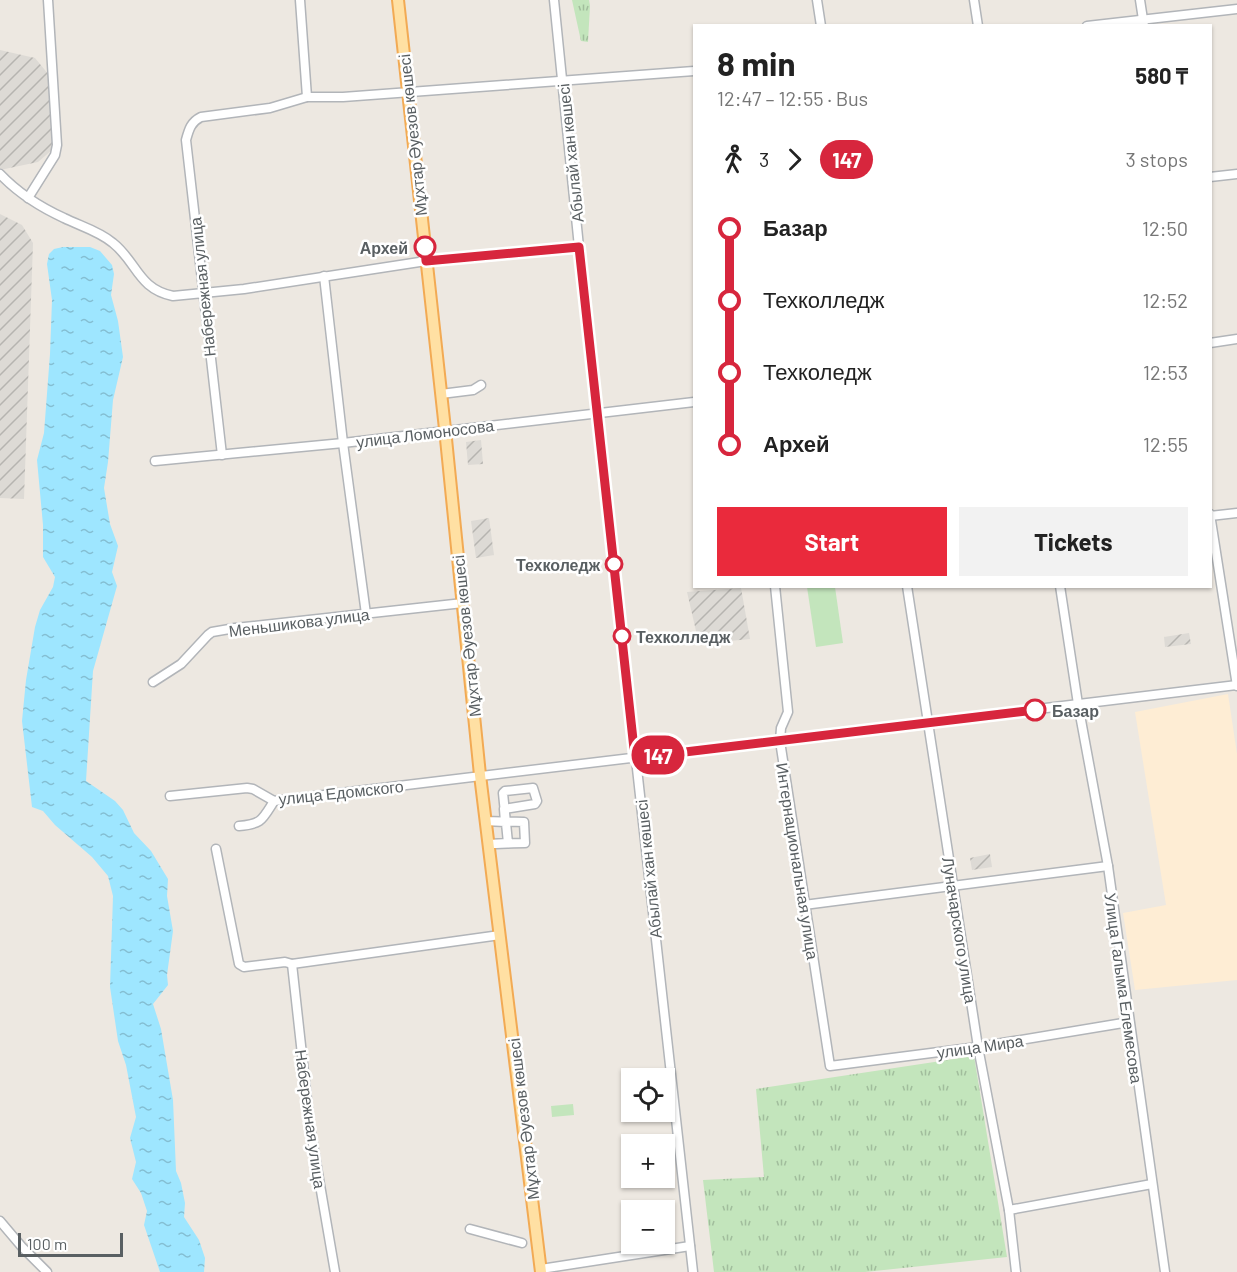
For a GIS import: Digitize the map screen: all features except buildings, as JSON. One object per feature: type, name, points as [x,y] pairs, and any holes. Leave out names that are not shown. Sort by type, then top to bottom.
[{"type":"main road","name":"Мұхтар Әуезов көшесі","points":[[398,0],[485,821],[541,1270]]},
{"type":"street","points":[[28,198],[55,155],[57,145],[48,0]]},
{"type":"street","points":[[300,0],[307,97],[343,98],[407,91],[693,71]]},
{"type":"street","name":"Абылай хан көшесі","points":[[554,0],[597,414],[693,1272]]},
{"type":"street","points":[[817,0],[821,24]]},
{"type":"street","points":[[974,0],[978,24]]},
{"type":"street","points":[[1140,0],[1144,22]]},
{"type":"street","points":[[1116,24],[1237,9]]},
{"type":"street","name":"Набережная улица","points":[[222,455],[186,140],[194,121],[201,117],[270,108],[307,97]]},
{"type":"street","points":[[0,174],[28,198],[113,242],[123,252],[143,281],[161,294],[173,296],[202,294],[426,261],[579,247]]},
{"type":"street","points":[[1212,177],[1237,174]]},
{"type":"street","points":[[324,276],[366,614]]},
{"type":"street","points":[[1212,343],[1237,339]]},
{"type":"street","points":[[441,394],[473,390],[481,385]]},
{"type":"street","name":"улица Ломоносова","points":[[155,461],[343,443],[445,429],[693,402]]},
{"type":"street","points":[[1212,516],[1237,513]]},
{"type":"street","points":[[1212,523],[1237,686]]},
{"type":"street","name":"Интернациональная улица","points":[[775,588],[788,712],[781,728],[780,741],[830,1066]]},
{"type":"street","name":"Луначарского улица","points":[[907,588],[978,1047],[1009,1210],[1016,1272]]},
{"type":"street","name":"Улица Галыма Елемесова","points":[[1060,588],[1078,704],[1108,866],[1165,1272]]},
{"type":"street","name":"Меньшикова улица","points":[[153,682],[181,664],[212,632],[463,603]]},
{"type":"street","name":"улица Едомского","points":[[170,796],[247,788],[274,801],[1237,686]]},
{"type":"street","points":[[239,826],[256,825],[274,801]]},
{"type":"street","points":[[504,809],[508,843]]},
{"type":"street","points":[[485,821],[524,822],[525,843],[488,844]]},
{"type":"street","points":[[216,849],[239,964],[244,967],[285,962],[292,964],[500,935]]},
{"type":"street","points":[[804,905],[1108,866]]},
{"type":"street","name":"Набережная улица","points":[[292,964],[310,1126],[335,1272]]},
{"type":"street","name":"улица Мира","points":[[830,1066],[978,1047],[1129,1022]]},
{"type":"street","points":[[1009,1210],[1152,1184]]},
{"type":"street","points":[[0,1221],[22,1248],[47,1272]]},
{"type":"street","points":[[470,1229],[522,1243]]},
{"type":"street","points":[[541,1270],[690,1246]]},
{"type":"shaded area","points":[[0,50],[35,58],[49,75],[53,141],[52,150],[38,162],[0,170]]},
{"type":"shaded area","points":[[0,214],[22,225],[33,243],[24,499],[0,498]]},
{"type":"shaded area","points":[[481,440],[483,464],[468,465],[466,442]]},
{"type":"shaded area","points":[[489,518],[494,555],[476,558],[471,521]]},
{"type":"shaded area","points":[[741,588],[750,639],[699,644],[687,592]]},
{"type":"shaded area","points":[[1189,633],[1191,644],[1165,647],[1164,637]]},
{"type":"shaded area","points":[[1228,694],[1237,754],[1237,980],[1135,990],[1123,913],[1166,905],[1135,712]]},
{"type":"shaded area","points":[[990,854],[992,867],[972,870],[970,858]]},
{"type":"green space","points":[[572,0],[589,0],[588,42],[581,41]]},
{"type":"green space","points":[[807,588],[835,588],[843,643],[816,647]]},
{"type":"green space","points":[[974,1056],[1007,1257],[865,1272],[714,1272],[703,1180],[764,1177],[756,1089]]},
{"type":"green space","points":[[573,1104],[574,1115],[552,1117],[551,1106]]},
{"type":"water","points":[[90,247],[100,251],[112,265],[114,274],[111,295],[118,321],[123,357],[113,400],[104,488],[110,524],[118,546],[112,572],[117,586],[93,671],[86,781],[115,801],[123,810],[134,833],[151,851],[168,879],[167,896],[173,931],[167,975],[168,985],[153,1004],[161,1029],[173,1100],[176,1171],[185,1203],[184,1217],[199,1240],[205,1258],[204,1272],[160,1272],[144,1225],[147,1211],[141,1193],[132,1179],[136,1162],[130,1138],[136,1117],[126,1065],[118,1041],[110,987],[113,896],[108,876],[92,857],[55,825],[43,811],[32,807],[22,721],[26,680],[35,627],[40,610],[53,587],[55,577],[43,557],[43,525],[37,460],[44,433],[50,354],[52,300],[47,264],[49,254],[54,249]]},
{"type":"bus line","name":"147","points":[[425,247],[426,261],[579,247],[635,758],[1035,710]]},
{"type":"place","name":"Архей","points":[[425,247]]},
{"type":"place","name":"Техколедж","points":[[614,564]]},
{"type":"place","name":"Техколледж","points":[[622,636]]},
{"type":"place","name":"Базар","points":[[1035,710]]}]
